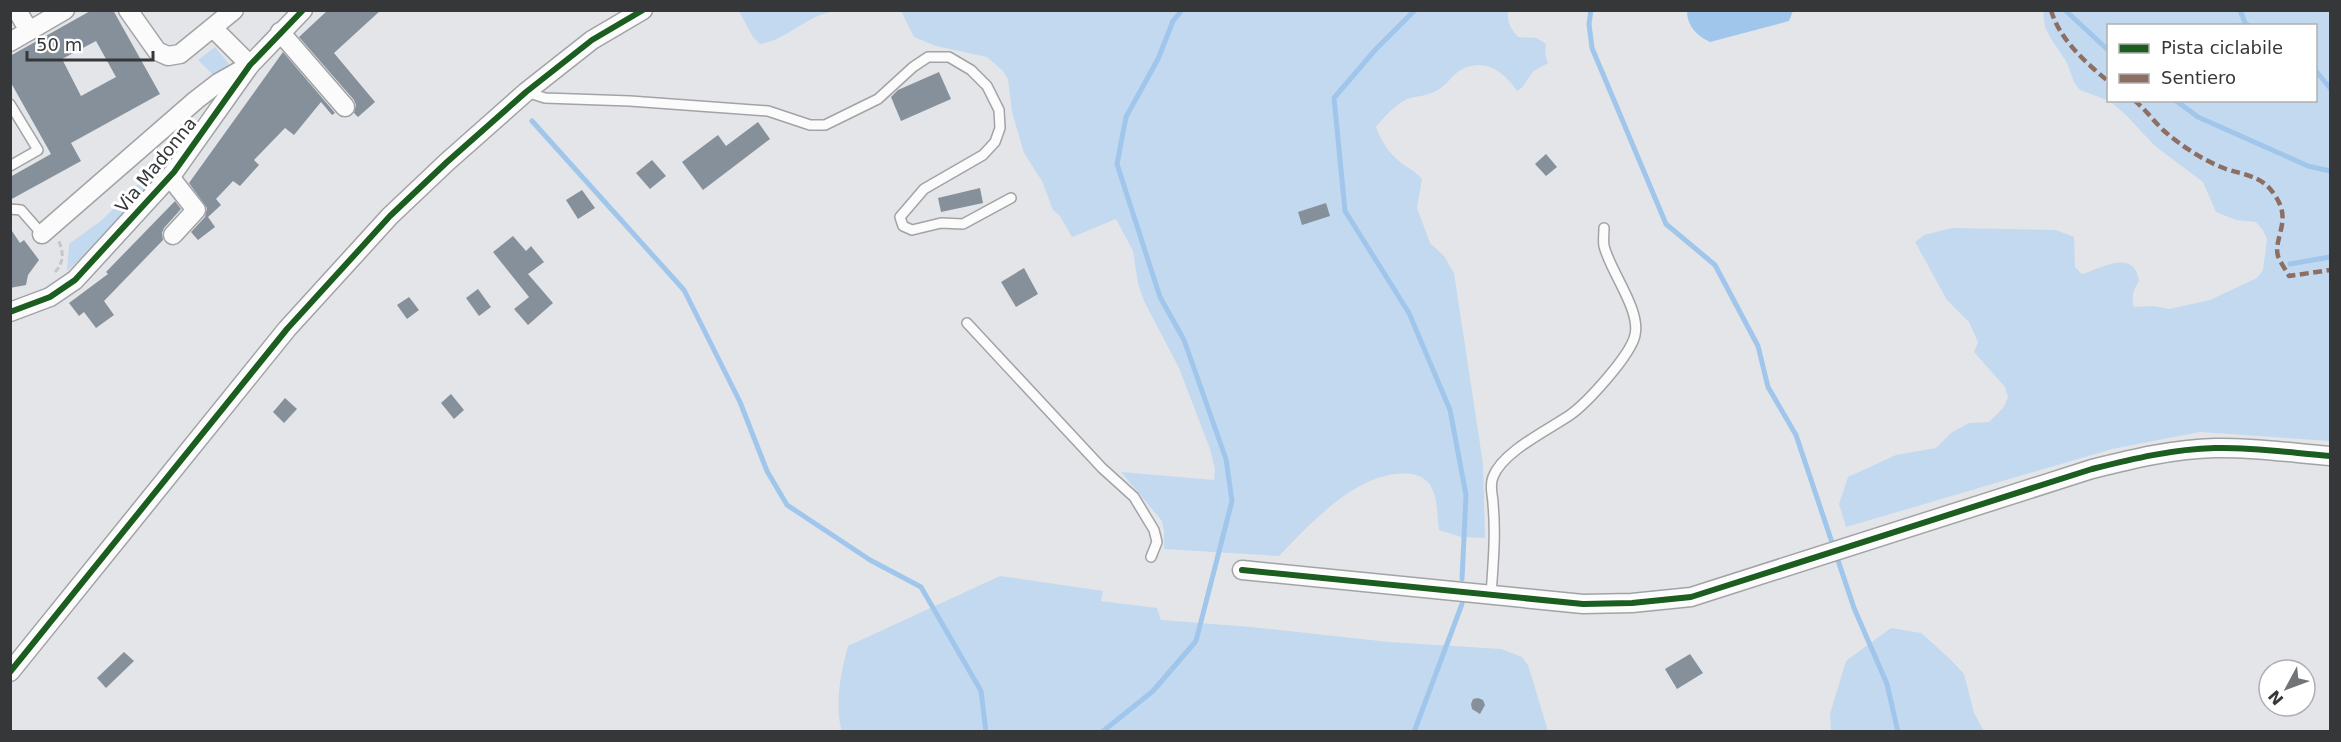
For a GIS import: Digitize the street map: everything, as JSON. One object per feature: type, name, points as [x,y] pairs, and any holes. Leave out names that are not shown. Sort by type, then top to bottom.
[{"type":"street","points":[[16,10],[29,31]]},
{"type":"street","points":[[10,42],[65,10]]},
{"type":"street","points":[[128,10],[157,51],[168,56],[180,54],[234,10]]},
{"type":"street","name":"Via Madonna","points":[[10,312],[56,294],[75,280],[170,177],[250,65],[303,10]]},
{"type":"street","points":[[10,672],[287,328],[390,216],[526,92],[592,40],[643,10]]},
{"type":"street","points":[[46,230],[196,100],[218,83],[250,65],[213,28]]},
{"type":"street","points":[[280,33],[345,107]]},
{"type":"street","points":[[170,177],[196,210],[173,235]]},
{"type":"street","points":[[1242,570],[1583,604],[1632,603],[1691,597],[2092,469],[2136,458],[2166,452],[2217,448],[2331,456]]},
{"type":"lane","points":[[526,92],[545,98],[630,101],[768,111],[810,125],[825,125],[878,99],[913,67],[928,57],[949,57],[972,70],[987,86],[999,110],[1000,128],[995,142],[983,155],[924,189],[900,217],[903,226],[912,230],[941,223],[963,224],[1011,198]]},
{"type":"lane","points":[[10,104],[38,150],[10,166]]},
{"type":"lane","points":[[10,209],[21,210],[46,230]]},
{"type":"lane","points":[[1491,595],[1493,504],[1490,489],[1500,464],[1572,413],[1622,360],[1634,341],[1635,319],[1611,266],[1604,243],[1604,228]]},
{"type":"lane","points":[[967,323],[1102,468],[1134,497],[1154,530],[1157,542],[1151,557]]},
{"type":"path","points":[[46,230],[63,248],[61,266],[52,275]]},
{"type":"shaded area","points":[[1687,10],[1793,11],[1789,21],[1710,42],[1694,30],[1687,16]]},
{"type":"shaded area","points":[[739,11],[835,11],[815,17],[779,38],[760,44],[753,37]]},
{"type":"shaded area","points":[[901,11],[1508,11],[1510,25],[1518,37],[1537,38],[1546,44],[1545,54],[1548,63],[1538,68],[1517,91],[1504,76],[1490,67],[1482,65],[1464,68],[1437,91],[1407,99],[1376,127],[1382,141],[1392,154],[1422,179],[1417,208],[1430,243],[1444,256],[1454,273],[1483,464],[1485,538],[1461,537],[1439,530],[1435,498],[1429,483],[1411,474],[1392,474],[1373,480],[1338,500],[1279,556],[1164,549],[1162,521],[1121,472],[1214,480],[1215,470],[1210,449],[1179,368],[1144,301],[1138,283],[1133,251],[1116,219],[1072,237],[1060,216],[1053,210],[1042,181],[1024,153],[1012,112],[1008,79],[1003,71],[987,57],[936,46],[914,37]]},
{"type":"shaded area","points":[[2043,11],[2330,11],[2330,441],[2200,432],[2112,449],[1846,527],[1839,504],[1848,477],[1896,455],[1936,448],[1951,433],[1969,423],[1989,422],[2004,407],[2008,397],[2005,387],[1974,352],[1978,342],[1969,322],[1947,300],[1915,242],[1924,235],[1952,228],[2056,230],[2074,237],[2075,267],[2082,274],[2116,263],[2131,265],[2139,281],[2133,294],[2134,307],[2153,306],[2169,309],[2210,300],[2257,278],[2263,270],[2267,239],[2256,222],[2236,220],[2216,212],[2203,182],[2155,146],[2111,102],[2317,102],[2317,24],[2107,24],[2107,100],[2080,90],[2074,82],[2067,63],[2045,27]]},
{"type":"shaded area","points":[[215,47],[229,64],[215,77],[198,60]]},
{"type":"shaded area","points":[[164,159],[170,161],[146,190],[108,232],[67,271],[69,244],[102,220]]},
{"type":"shaded area","points":[[1000,576],[1103,591],[1101,601],[1157,608],[1161,620],[1389,642],[1501,649],[1522,657],[1528,665],[1548,731],[842,732],[839,700],[848,646]]},
{"type":"shaded area","points":[[1891,628],[1921,633],[1964,674],[1974,713],[1984,731],[1831,731],[1830,714],[1846,661]]},
{"type":"building","points":[[92,10],[113,10],[160,94],[71,143],[81,161],[10,200],[10,177],[51,154],[10,81],[10,56]],"holes":[[[96,41],[116,77],[81,96],[62,59]]]},
{"type":"building","points":[[328,10],[381,10],[334,53],[375,102],[358,117],[354,113],[356,105],[354,100],[299,37]]},
{"type":"building","points":[[283,52],[335,113],[332,115],[321,102],[294,135],[285,128],[254,160],[259,165],[240,186],[233,181],[216,199],[221,205],[208,217],[215,227],[198,240],[191,232],[205,217],[207,208],[189,183]]},
{"type":"building","points":[[939,72],[951,99],[901,121],[891,97],[898,90]]},
{"type":"building","points":[[758,122],[770,139],[703,190],[682,162],[718,135],[726,146]]},
{"type":"building","points":[[1546,154],[1557,167],[1546,176],[1535,164]]},
{"type":"building","points":[[652,160],[666,176],[650,189],[636,173]]},
{"type":"building","points":[[980,188],[983,203],[941,212],[938,198]]},
{"type":"building","points":[[582,190],[595,208],[578,219],[566,200]]},
{"type":"building","points":[[175,201],[181,209],[164,228],[163,240],[104,301],[114,315],[96,328],[84,312],[79,316],[69,303],[108,274],[106,272]]},
{"type":"building","points":[[1326,203],[1330,216],[1302,225],[1298,212]]},
{"type":"building","points":[[10,228],[20,243],[24,240],[39,260],[28,275],[26,285],[10,288]]},
{"type":"building","points":[[513,236],[526,251],[531,246],[544,262],[528,274],[553,303],[528,325],[514,309],[529,297],[493,252]]},
{"type":"building","points":[[1024,268],[1038,294],[1016,307],[1001,282]]},
{"type":"building","points":[[478,289],[491,307],[479,316],[466,298]]},
{"type":"building","points":[[409,297],[419,310],[407,319],[397,305]]},
{"type":"building","points":[[451,394],[464,410],[454,419],[441,403]]},
{"type":"building","points":[[285,398],[297,409],[284,423],[273,412]]},
{"type":"building","points":[[124,652],[134,661],[106,688],[97,678]]},
{"type":"building","points":[[1690,654],[1703,673],[1677,689],[1665,669]]},
{"type":"building","points":[[1473,699],[1483,700],[1485,705],[1480,714],[1472,709],[1471,704]]},
{"type":"waterway","points":[[1102,732],[1153,691],[1196,641],[1232,501],[1226,459],[1184,340],[1160,297],[1117,164],[1126,117],[1158,59],[1173,21],[1182,10]]},
{"type":"waterway","points":[[1415,10],[1376,49],[1334,98],[1345,211],[1409,313],[1450,410],[1466,495],[1462,579]]},
{"type":"waterway","points":[[1591,10],[1589,24],[1592,48],[1666,224],[1715,265],[1758,346],[1768,387],[1796,435],[1854,608],[1887,684],[1898,732]]},
{"type":"waterway","points":[[2065,10],[2107,49]]},
{"type":"waterway","points":[[2240,10],[2246,24]]},
{"type":"waterway","points":[[2317,72],[2330,88]]},
{"type":"waterway","points":[[2178,102],[2198,117],[2308,166],[2330,171]]},
{"type":"waterway","points":[[532,121],[684,290],[740,402],[767,471],[787,505],[870,560],[921,587],[981,691],[986,732]]},
{"type":"waterway","points":[[2290,264],[2330,257]]},
{"type":"waterway","points":[[1414,732],[1462,604]]},
{"type":"marked path","points":[[2051,10],[2060,31],[2067,40],[2082,58],[2107,80]]},
{"type":"marked path","points":[[2136,102],[2163,130],[2193,152],[2218,166],[2254,178],[2271,190],[2282,214],[2278,256],[2289,276],[2330,270]]},
{"type":"cycle path","points":[[10,312],[50,297],[75,280],[174,172],[250,65],[303,10]]},
{"type":"cycle path","points":[[10,672],[287,329],[390,216],[526,92],[592,40],[643,10]]},
{"type":"cycle path","points":[[1242,570],[1583,604],[1632,603],[1691,597],[2092,469],[2137,458],[2168,452],[2215,448],[2258,449],[2330,456]]}]
